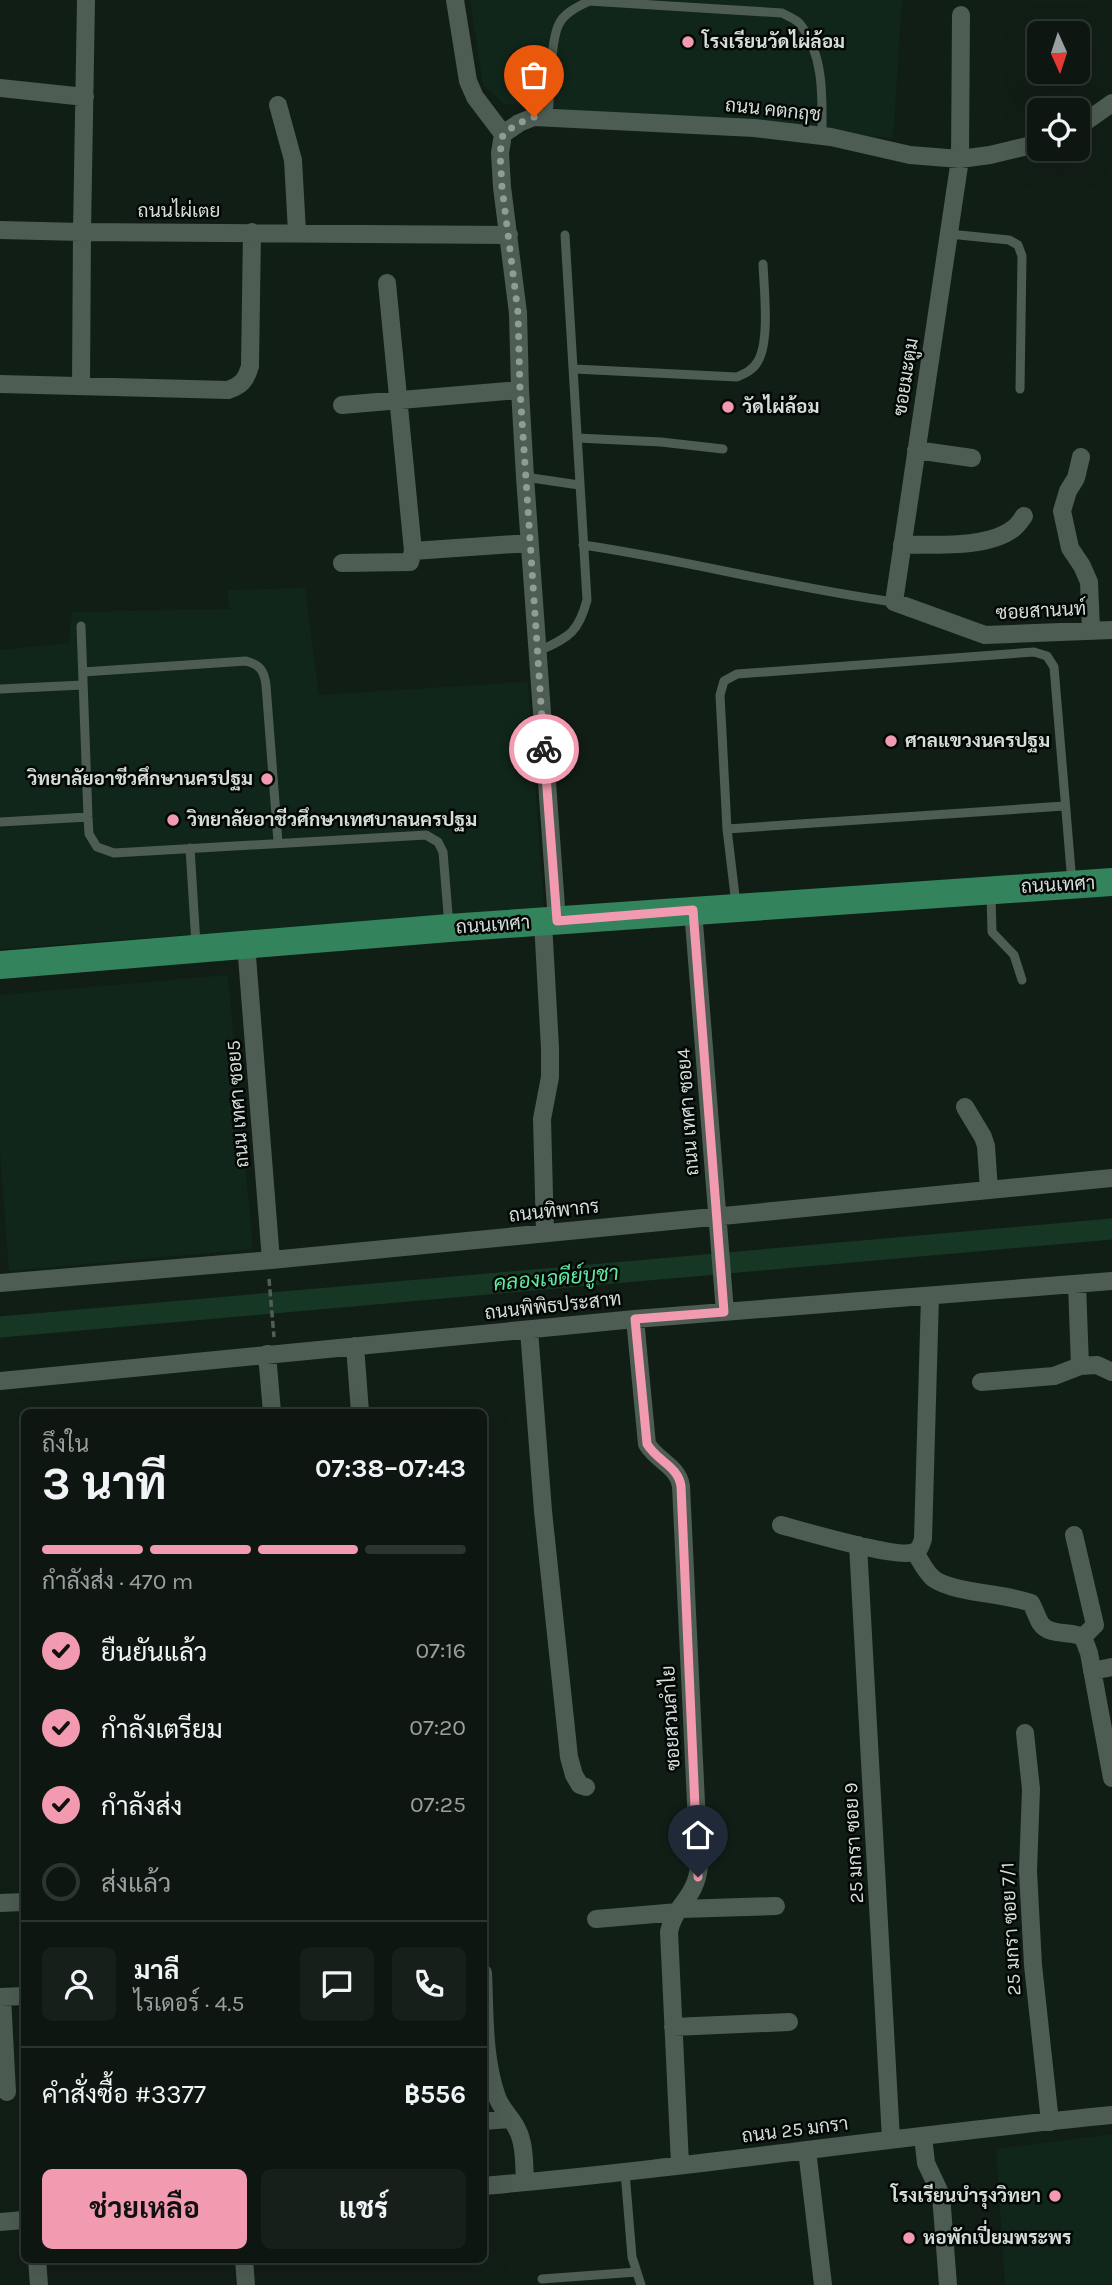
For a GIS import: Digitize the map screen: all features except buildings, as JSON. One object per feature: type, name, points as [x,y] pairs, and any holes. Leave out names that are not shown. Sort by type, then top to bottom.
[{"type":"main road","name":"ถนนเทศา","points":[[0,965],[449,928],[1112,882]]},
{"type":"street","points":[[81,385],[86,0]]},
{"type":"street","points":[[455,0],[468,81],[475,97],[503,134],[500,153],[502,187],[518,313],[525,477],[539,651],[550,921],[550,1077],[542,1119],[545,1233]]},
{"type":"street","name":"ซอยมะตูม","points":[[894,602],[961,159],[961,15]]},
{"type":"street","points":[[0,88],[85,97]]},
{"type":"street","points":[[1090,119],[1112,103]]},
{"type":"street","points":[[278,105],[293,160],[297,232]]},
{"type":"street","name":"ถนน คตกฤช","points":[[503,134],[534,117],[754,128],[822,136],[911,155],[961,159],[1027,146]]},
{"type":"street","name":"ถนนไผ่เตย","points":[[0,230],[509,235]]},
{"type":"street","points":[[0,384],[228,390],[240,386],[247,378],[250,366],[252,232]]},
{"type":"street","points":[[342,563],[410,562],[413,551],[387,283]]},
{"type":"street","points":[[342,405],[520,390]]},
{"type":"street","points":[[916,450],[972,458]]},
{"type":"street","points":[[1082,457],[1062,511],[1070,548],[1082,566],[1088,582],[1091,629]]},
{"type":"street","points":[[902,545],[974,542],[997,538],[1014,528],[1024,516]]},
{"type":"street","points":[[413,551],[530,543]]},
{"type":"street","name":"ซอยสานนท์","points":[[894,602],[985,635],[1112,629]]},
{"type":"street","name":"ถนน เทศา ซอย4","points":[[693,910],[724,1303]]},
{"type":"street","name":"ถนน เทศา ซอย5","points":[[246,944],[271,1260]]},
{"type":"street","points":[[965,1107],[986,1146],[989,1190]]},
{"type":"street","name":"ถนนทิพากร","points":[[0,1283],[271,1260],[1112,1178]]},
{"type":"street","name":"ถนนพิพิธประสาท","points":[[0,1381],[635,1319],[724,1303],[930,1296],[1112,1281]]},
{"type":"street","points":[[1077,1284],[1080,1366]]},
{"type":"street","points":[[781,1525],[858,1545],[905,1553],[915,1552],[920,1548],[923,1539],[930,1296]]},
{"type":"street","name":"ซอยสวนลำไย","points":[[635,1319],[647,1444],[654,1454],[677,1473],[681,1486],[699,1866],[696,1886],[673,1918],[669,1931],[680,2164]]},
{"type":"street","points":[[529,1330],[569,1757],[574,1775],[580,1785],[586,1787]]},
{"type":"street","points":[[355,1346],[360,1409]]},
{"type":"street","points":[[267,1354],[272,1409]]},
{"type":"street","points":[[981,1382],[1054,1376],[1080,1366],[1097,1366],[1112,1372]]},
{"type":"street","points":[[1074,1535],[1095,1625],[1083,1637]]},
{"type":"street","name":"25 มกรา ซอย 9","points":[[858,1545],[891,2139]]},
{"type":"street","points":[[915,1552],[933,1578],[950,1586],[1015,1597],[1031,1603],[1041,1624],[1048,1631],[1076,1633],[1083,1637],[1112,1778]]},
{"type":"street","points":[[1092,1671],[1112,1667]]},
{"type":"street","name":"25 มกรา ซอย 7/1","points":[[1025,1733],[1031,1789],[1028,1871],[1033,1965],[1049,2122]]},
{"type":"street","points":[[0,1903],[21,1902]]},
{"type":"street","points":[[596,1919],[776,1906]]},
{"type":"street","points":[[8,2092],[1,1997],[21,1996]]},
{"type":"street","points":[[673,2027],[789,2022]]},
{"type":"street","points":[[487,2057],[498,2100],[517,2127],[522,2141],[526,2182]]},
{"type":"street","name":"ถนน 25 มกรา","points":[[487,2186],[1112,2115]]},
{"type":"street","points":[[487,2121],[510,2119]]},
{"type":"street","points":[[923,2136],[926,2163],[941,2195],[948,2285]]},
{"type":"street","points":[[807,2150],[822,2285]]},
{"type":"street","points":[[0,2222],[21,2220]]},
{"type":"street","points":[[37,2263],[39,2285]]},
{"type":"street","points":[[244,2263],[246,2285]]},
{"type":"lane","points":[[548,118],[558,24],[570,10],[589,1],[782,13],[799,23],[810,43],[821,76],[822,136]]},
{"type":"lane","points":[[949,234],[1009,240],[1018,245],[1022,256],[1020,389]]},
{"type":"lane","points":[[539,651],[569,636],[583,615],[587,600],[565,235]]},
{"type":"lane","points":[[574,369],[737,377],[750,372],[759,361],[765,342],[763,264]]},
{"type":"lane","points":[[577,438],[661,442],[723,449]]},
{"type":"lane","points":[[525,477],[579,485]]},
{"type":"lane","points":[[583,545],[842,595],[894,602]]},
{"type":"lane","points":[[81,626],[89,834],[97,848],[114,853],[426,835],[438,842],[443,852],[449,928]]},
{"type":"lane","points":[[737,909],[727,829],[720,695],[724,681],[737,674],[1034,652],[1047,656],[1054,667],[1072,885]]},
{"type":"lane","points":[[83,672],[246,661],[257,664],[264,672],[266,685],[278,842]]},
{"type":"lane","points":[[0,689],[83,685]]},
{"type":"lane","points":[[727,829],[1064,806]]},
{"type":"lane","points":[[0,822],[88,817]]},
{"type":"lane","points":[[190,848],[196,949]]},
{"type":"lane","points":[[991,889],[992,932],[1014,955],[1023,980]]},
{"type":"lane","points":[[625,2172],[632,2257],[641,2285]]},
{"type":"lane","points":[[542,2279],[637,2272]]},
{"type":"path","points":[[269,1287],[273,1330]]},
{"type":"shaded area","name":"โรงเรียนวัดไผ่ล้อม","points":[[470,0],[902,0],[893,138],[504,104],[483,85]]},
{"type":"shaded area","name":"วิทยาลัยอาชีวศึกษานครปฐม","points":[[305,588],[319,695],[528,682],[544,908],[0,949],[0,650],[69,643],[72,612],[230,609],[227,590]]},
{"type":"shaded area","points":[[228,975],[253,1249],[9,1271],[0,1151],[0,995]]},
{"type":"shaded area","name":"โรงเรียนบำรุงวิทยา","points":[[1112,2134],[1112,2285],[1005,2285],[996,2149]]},
{"type":"waterway","name":"คลองเจดีย์บูชา","points":[[0,1327],[1112,1229]]},
{"type":"way so far","points":[[534,117],[503,134],[500,153],[518,313],[520,390],[544,749]]},
{"type":"place","name":"โรงเรียนวัดไผ่ล้อม","points":[[688,42]]},
{"type":"place","name":"วัดไผ่ล้อม","points":[[728,407]]},
{"type":"place","name":"ศาลแขวงนครปฐม","points":[[891,741]]},
{"type":"place","name":"วิทยาลัยอาชีวศึกษานครปฐม","points":[[267,779]]},
{"type":"place","name":"วิทยาลัยอาชีวศึกษาเทศบาลนครปฐม","points":[[173,820]]},
{"type":"place","name":"โรงเรียนบำรุงวิทยา","points":[[1055,2196]]},
{"type":"place","name":"หอพักเปี่ยมพระพร","points":[[909,2238]]},
{"type":"route","points":[[544,749],[557,921],[693,910],[724,1312],[635,1319],[647,1444],[654,1454],[677,1473],[681,1486],[698,1877]]}]
